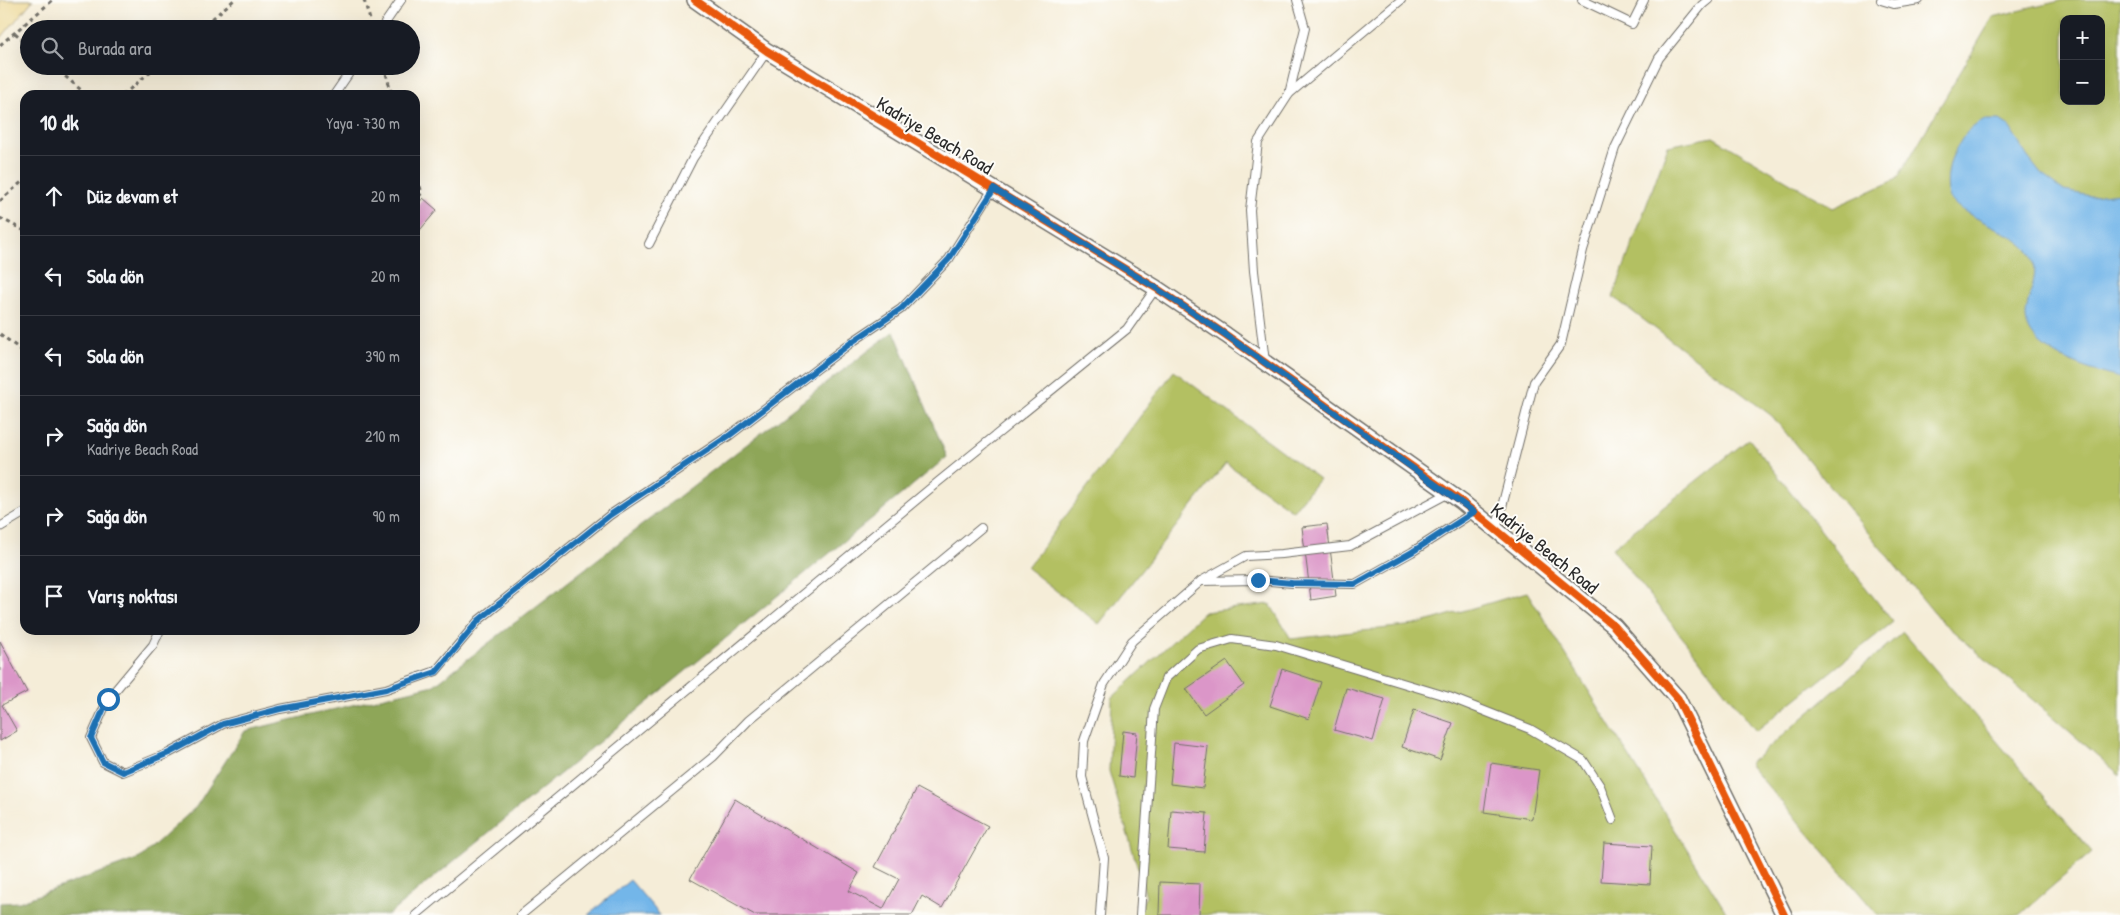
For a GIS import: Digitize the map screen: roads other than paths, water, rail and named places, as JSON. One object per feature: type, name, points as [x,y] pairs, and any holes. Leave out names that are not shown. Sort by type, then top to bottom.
[{"type":"street","name":"Kadriye Beach Road","points":[[696,0],[767,51],[1156,288],[1265,362],[1449,493],[1614,626],[1678,699],[1784,915]]},
{"type":"lane","points":[[387,20],[401,0]]},
{"type":"lane","points":[[1289,94],[1305,28],[1297,0]]},
{"type":"lane","points":[[1265,362],[1254,271],[1250,210],[1258,142],[1289,94],[1401,0]]},
{"type":"lane","points":[[1582,0],[1632,24],[1644,0]]},
{"type":"lane","points":[[1496,530],[1534,382],[1561,344],[1583,250],[1615,148],[1659,58],[1708,0]]},
{"type":"lane","points":[[1881,0],[1894,4],[1919,0]]},
{"type":"lane","points":[[649,244],[694,158],[767,51]]},
{"type":"lane","points":[[337,90],[348,75]]},
{"type":"lane","points":[[158,635],[153,645],[108,699],[91,738],[103,762],[123,772],[169,753],[223,724],[280,709],[386,689],[436,672],[479,620],[610,515],[730,435],[852,342],[901,309],[949,259],[994,189]]},
{"type":"lane","points":[[416,915],[938,482],[1127,328],[1156,288]]},
{"type":"lane","points":[[1100,915],[1104,858],[1082,777],[1084,740],[1104,684],[1132,642],[1201,581],[1246,556],[1350,546],[1449,493]]},
{"type":"lane","points":[[1201,581],[1258,580],[1292,583],[1355,584],[1412,552],[1474,512]]},
{"type":"lane","points":[[0,527],[20,515]]},
{"type":"lane","points":[[521,915],[713,757],[749,720],[981,528]]},
{"type":"lane","points":[[1140,915],[1154,709],[1166,678],[1198,649],[1232,639],[1276,646],[1440,694],[1530,729],[1583,760],[1600,786],[1613,820]]},
{"type":"water","points":[[1985,120],[2000,120],[2009,126],[2027,156],[2041,174],[2064,191],[2091,196],[2120,193],[2120,378],[2061,358],[2036,339],[2028,327],[2026,314],[2035,272],[2032,257],[2019,242],[1972,216],[1954,203],[1949,196],[1948,176],[1953,155],[1965,134]]},
{"type":"water","points":[[630,880],[660,915],[588,915]]}]
